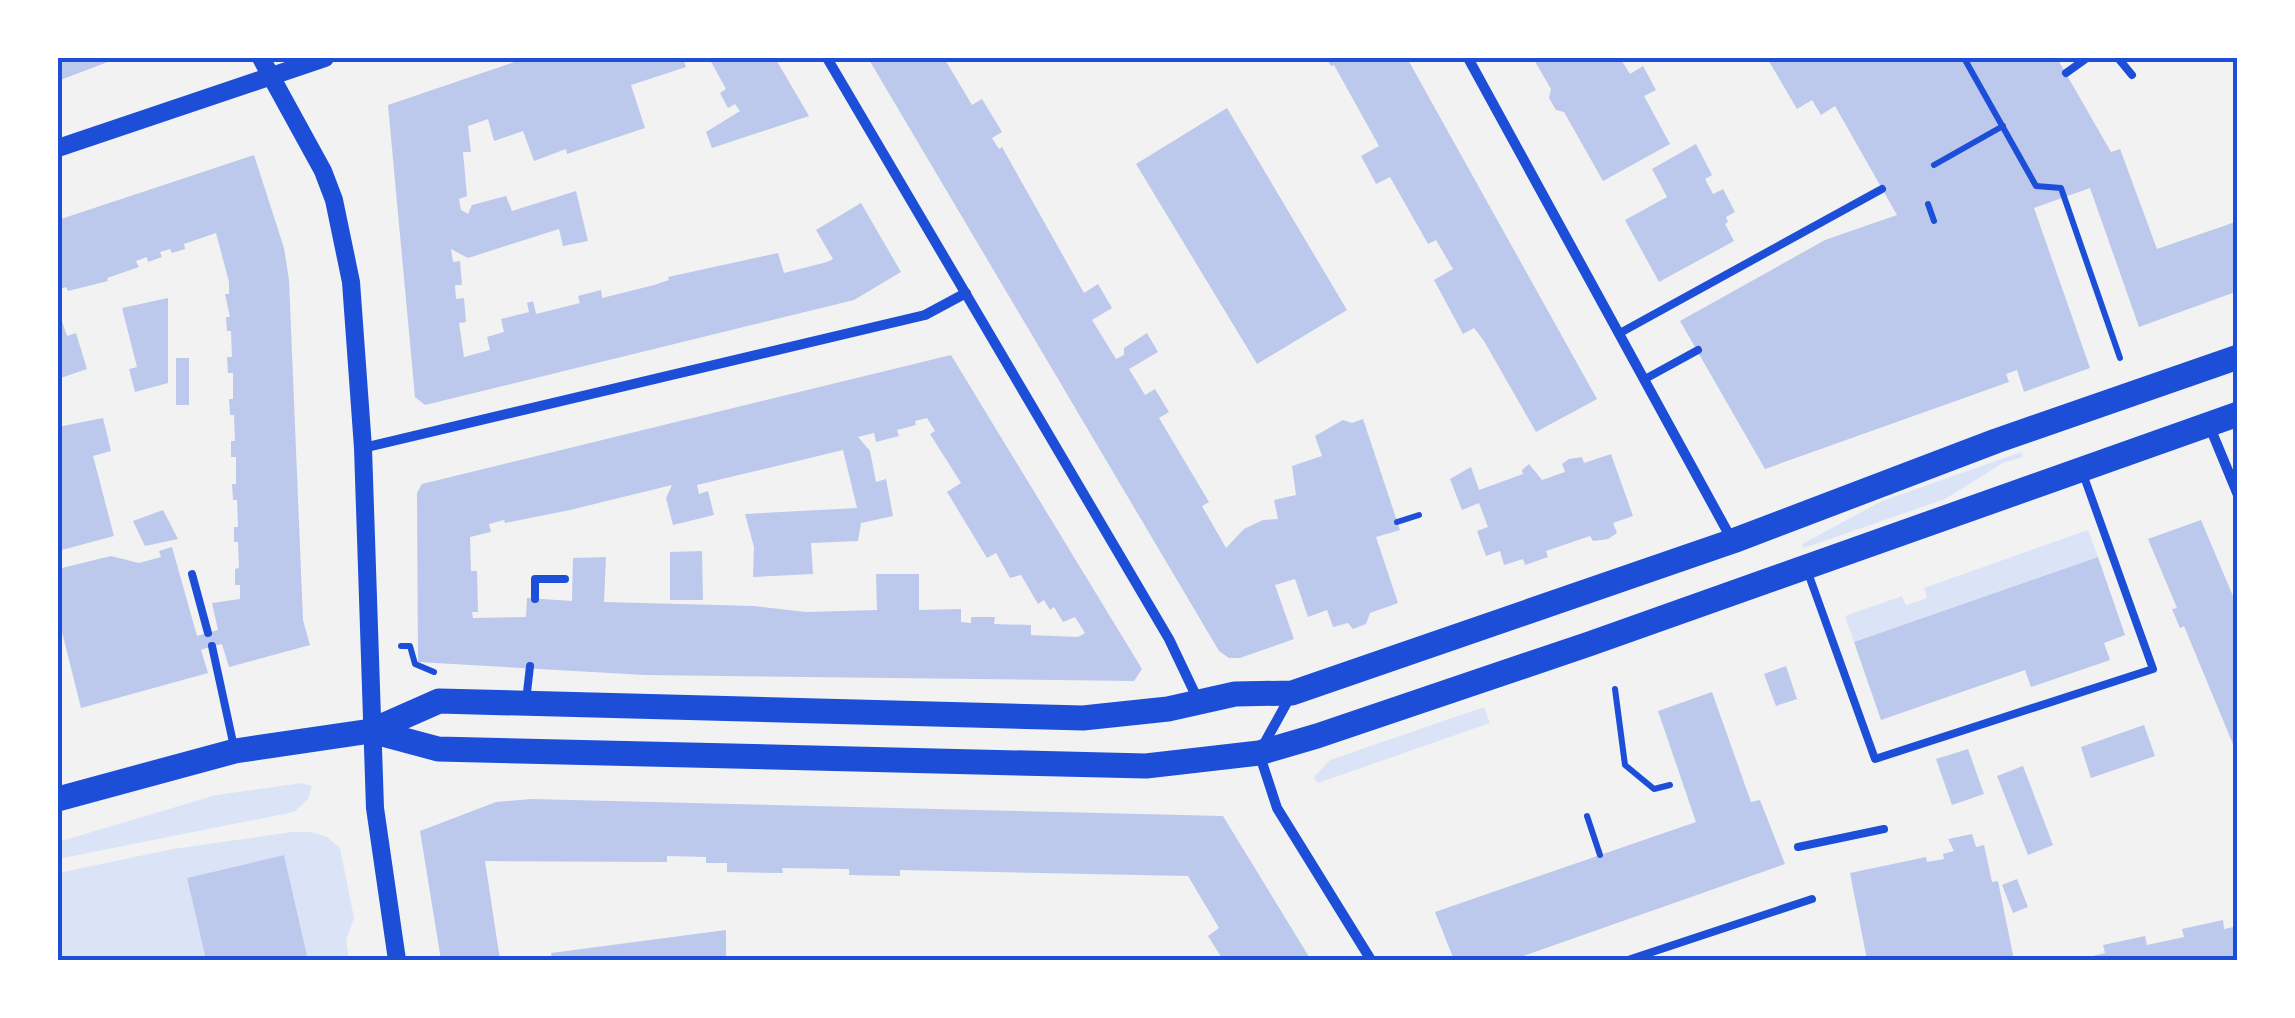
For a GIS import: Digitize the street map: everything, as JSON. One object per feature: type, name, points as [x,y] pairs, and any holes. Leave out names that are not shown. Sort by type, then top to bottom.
[{"type":"main road","points":[[58,799],[235,751],[371,731],[439,701],[1083,718],[1199,703],[1235,694],[1292,693],[1733,541],[1996,441],[2238,356]]},
{"type":"main road","points":[[371,731],[438,750],[1146,766],[1258,753],[1498,675],[2238,414]]},
{"type":"street","points":[[261,58],[323,171],[334,200],[350,282],[363,448],[377,824],[397,960]]},
{"type":"street","points":[[58,148],[325,58]]},
{"type":"street","points":[[827,58],[1169,639],[1199,703]]},
{"type":"street","points":[[1468,58],[1733,541]]},
{"type":"street","points":[[363,448],[925,315],[966,293]]},
{"type":"street","points":[[2208,424],[2238,494]]},
{"type":"street","points":[[1292,693],[1258,753],[1277,808],[1372,960]]},
{"type":"lane","points":[[2066,73],[2087,58]]},
{"type":"lane","points":[[2118,58],[2132,75]]},
{"type":"lane","points":[[1620,332],[1882,189]]},
{"type":"lane","points":[[1645,378],[1698,350]]},
{"type":"lane","points":[[1805,566],[1875,759],[2153,669],[2081,469]]},
{"type":"lane","points":[[192,574],[208,633]]},
{"type":"lane","points":[[534,598],[535,579],[565,579]]},
{"type":"lane","points":[[212,646],[235,751]]},
{"type":"lane","points":[[525,705],[530,666]]},
{"type":"lane","points":[[1798,847],[1884,829]]},
{"type":"lane","points":[[1628,960],[1812,899]]},
{"type":"path","points":[[1964,58],[2036,186],[2060,188],[2120,358]]},
{"type":"path","points":[[1934,165],[2003,126]]},
{"type":"path","points":[[1928,204],[1934,221]]},
{"type":"path","points":[[1397,522],[1420,515]]},
{"type":"path","points":[[401,646],[410,646],[415,664],[440,672],[440,680]]},
{"type":"path","points":[[1615,689],[1626,765],[1654,789],[1670,785]]},
{"type":"path","points":[[1586,816],[1600,855]]},
{"type":"shaded area","points":[[2021,452],[2023,457],[2003,463],[1945,499],[1804,548],[1802,544],[1882,501]]},
{"type":"shaded area","points":[[2088,530],[2098,557],[1854,642],[1845,616],[1902,596],[1906,605],[1927,598],[1924,588]]},
{"type":"shaded area","points":[[1484,707],[1490,723],[1318,783],[1314,777],[1330,760]]},
{"type":"shaded area","points":[[302,783],[312,786],[308,799],[294,812],[58,859],[58,842],[216,795]]},
{"type":"shaded area","points":[[292,832],[327,837],[340,848],[354,918],[346,940],[349,960],[308,960],[284,855],[187,878],[206,960],[58,960],[58,873],[173,849]]},
{"type":"building","points":[[58,58],[118,58],[58,81]]},
{"type":"building","points":[[526,58],[693,58],[684,61],[686,67],[631,85],[645,128],[567,154],[566,149],[534,161],[523,131],[494,141],[488,119],[468,126],[471,152],[463,152],[467,196],[459,199],[461,210],[468,214],[472,205],[506,196],[512,211],[576,191],[588,241],[563,246],[559,229],[468,258],[451,249],[453,262],[460,261],[462,285],[455,285],[456,299],[464,298],[466,322],[459,323],[464,357],[490,350],[487,337],[504,332],[501,319],[529,312],[527,303],[533,301],[536,314],[580,303],[578,296],[601,290],[602,298],[654,285],[669,280],[668,277],[778,253],[784,273],[827,262],[833,259],[816,230],[861,203],[901,272],[854,300],[425,405],[415,397],[388,105]]},
{"type":"building","points":[[709,58],[775,58],[809,116],[712,148],[706,132],[740,111],[735,104],[728,108],[720,93],[726,89]]},
{"type":"building","points":[[868,58],[944,58],[972,105],[982,99],[1002,132],[992,138],[999,149],[1002,147],[1084,293],[1098,284],[1112,308],[1092,320],[1116,359],[1124,355],[1124,348],[1147,333],[1158,352],[1129,369],[1145,395],[1155,389],[1169,412],[1159,418],[1209,502],[1202,506],[1226,548],[1244,529],[1263,520],[1278,519],[1274,500],[1296,495],[1292,466],[1322,456],[1315,436],[1343,420],[1352,423],[1363,419],[1400,530],[1376,537],[1398,603],[1370,613],[1366,624],[1353,629],[1348,623],[1333,627],[1327,610],[1308,617],[1295,579],[1275,585],[1294,639],[1240,658],[1229,658],[1219,651]]},
{"type":"building","points":[[1326,58],[1407,58],[1597,399],[1536,432],[1484,341],[1474,328],[1463,334],[1434,280],[1453,269],[1436,240],[1428,244],[1390,177],[1376,184],[1361,156],[1379,146],[1334,65]]},
{"type":"building","points":[[1533,58],[1620,58],[1630,74],[1643,66],[1656,90],[1644,96],[1670,144],[1603,181],[1564,112],[1556,110],[1549,98],[1551,89]]},
{"type":"building","points":[[1767,58],[2057,58],[2111,152],[2120,149],[2157,249],[2238,221],[2238,291],[2139,327],[2090,188],[2034,208],[2090,368],[2024,392],[2017,370],[2006,374],[2009,382],[1765,469],[1680,321],[1825,240],[1897,215],[1835,106],[1821,115],[1812,100],[1797,109]]},
{"type":"building","points":[[1227,108],[1347,310],[1257,364],[1136,164]]},
{"type":"building","points":[[1696,144],[1712,175],[1705,179],[1713,194],[1723,189],[1735,212],[1726,217],[1725,224],[1734,241],[1659,282],[1625,220],[1667,197],[1652,169]]},
{"type":"building","points":[[254,155],[284,248],[289,280],[303,620],[310,645],[229,667],[222,644],[212,646],[201,650],[208,673],[81,708],[58,616],[58,569],[111,556],[139,563],[161,557],[159,551],[172,547],[197,636],[218,630],[212,603],[240,599],[240,585],[235,585],[235,569],[239,568],[238,542],[234,542],[237,500],[233,500],[232,484],[236,484],[236,457],[231,457],[231,441],[235,441],[229,399],[233,399],[233,373],[228,373],[227,357],[232,357],[225,294],[229,294],[229,282],[216,233],[184,244],[185,249],[160,252],[162,257],[148,262],[147,257],[136,261],[139,267],[107,278],[108,281],[58,290],[58,220]]},
{"type":"building","points":[[168,298],[168,383],[135,392],[129,369],[137,367],[122,308]]},
{"type":"building","points":[[58,310],[67,336],[76,333],[87,369],[58,379]]},
{"type":"building","points":[[951,355],[1142,669],[1134,681],[645,675],[418,662],[417,493],[422,484]],"holes":[[[927,418],[935,431],[930,434],[961,483],[947,492],[987,558],[996,553],[1010,578],[1021,575],[1038,604],[1044,600],[1050,610],[1054,607],[1063,622],[1075,617],[1085,633],[1078,637],[1031,635],[1031,625],[994,624],[995,617],[971,617],[971,623],[961,622],[961,609],[919,610],[919,574],[876,574],[877,610],[806,612],[754,606],[604,602],[606,557],[573,558],[572,601],[527,598],[526,617],[473,618],[472,612],[478,612],[477,571],[471,571],[470,537],[491,532],[489,524],[570,510],[672,485],[666,498],[673,525],[714,515],[708,491],[699,494],[697,485],[843,450],[857,508],[745,514],[754,547],[753,577],[813,574],[811,543],[858,541],[861,523],[893,516],[886,479],[876,482],[870,451],[858,437],[874,433],[876,442],[899,436],[897,430]]]},
{"type":"building","points":[[176,358],[189,358],[189,405],[176,405]]},
{"type":"building","points":[[103,418],[111,451],[93,456],[114,536],[58,551],[58,427]]},
{"type":"building","points":[[1611,454],[1633,516],[1613,523],[1617,533],[1608,539],[1593,541],[1590,536],[1546,551],[1548,557],[1525,565],[1523,559],[1504,565],[1500,551],[1486,556],[1477,531],[1488,527],[1479,503],[1462,510],[1450,479],[1471,467],[1479,490],[1523,474],[1529,464],[1542,480],[1565,472],[1562,464],[1569,459],[1582,457],[1584,463]]},
{"type":"building","points":[[163,510],[178,539],[145,546],[133,521]]},
{"type":"building","points":[[2201,520],[2238,608],[2237,754],[2184,626],[2180,628],[2172,609],[2177,608],[2148,539]]},
{"type":"building","points":[[702,551],[703,600],[670,600],[670,552]]},
{"type":"building","points":[[2098,557],[2125,635],[2104,643],[2110,660],[2031,687],[2025,670],[1881,720],[1854,642]]},
{"type":"building","points":[[1786,666],[1797,699],[1776,706],[1764,674]]},
{"type":"building","points":[[1712,692],[1751,802],[1760,800],[1785,864],[1512,960],[1454,960],[1435,912],[1696,822],[1658,711]]},
{"type":"building","points":[[2144,725],[2155,756],[2091,778],[2081,747]]},
{"type":"building","points":[[1968,749],[1984,794],[1952,805],[1936,759]]},
{"type":"building","points":[[2023,766],[2053,845],[2028,855],[1997,776]]},
{"type":"building","points":[[531,799],[1223,816],[1311,960],[1223,960],[1208,936],[1219,928],[1188,876],[900,870],[900,876],[849,875],[849,869],[782,868],[783,873],[727,872],[727,863],[706,863],[706,857],[667,856],[667,862],[485,861],[500,960],[441,960],[420,831],[496,802]]},
{"type":"building","points":[[1972,834],[1976,847],[1984,845],[1992,882],[1998,881],[2014,960],[1867,960],[1850,873],[1926,857],[1927,862],[1944,859],[1943,854],[1954,851],[1948,839]]},
{"type":"building","points":[[284,855],[308,960],[206,960],[187,878]]},
{"type":"building","points":[[2017,879],[2028,907],[2013,913],[2002,885]]},
{"type":"building","points":[[2223,920],[2224,929],[2238,926],[2238,960],[2088,960],[2105,953],[2103,945],[2145,936],[2147,945],[2184,937],[2182,929]]},
{"type":"building","points":[[726,930],[726,960],[552,960],[551,953]]}]
